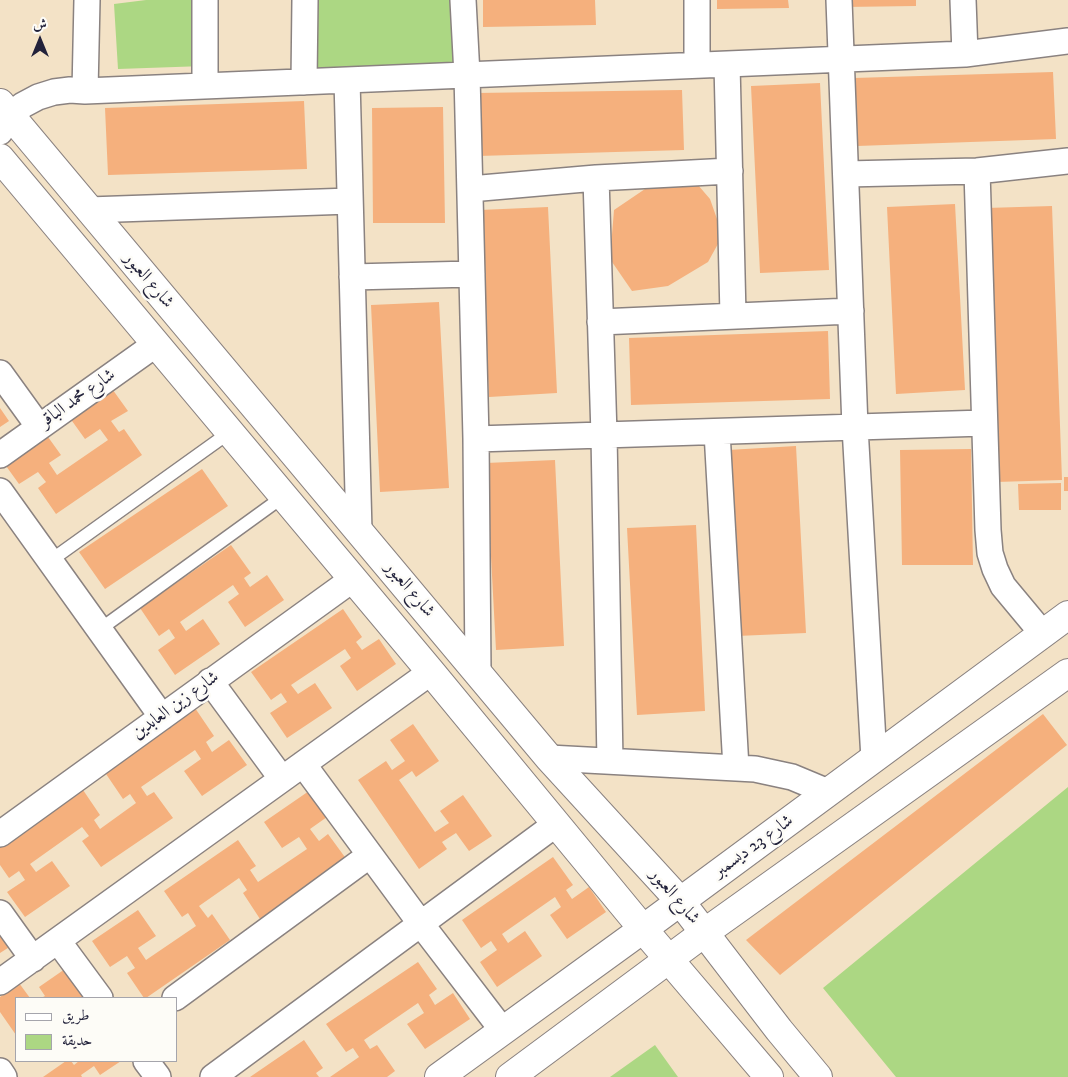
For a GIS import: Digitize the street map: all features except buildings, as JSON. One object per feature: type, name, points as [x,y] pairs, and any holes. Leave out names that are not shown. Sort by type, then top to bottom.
[{"type":"street","points":[[85,91],[87,0]]},
{"type":"street","points":[[205,0],[205,86]]},
{"type":"street","points":[[304,82],[305,0]]},
{"type":"street","points":[[463,0],[467,75],[476,439],[478,672]]},
{"type":"street","points":[[697,0],[698,65]]},
{"type":"street","points":[[839,0],[855,428],[874,759]]},
{"type":"street","points":[[963,0],[965,54]]},
{"type":"street","points":[[3,117],[38,97],[70,90],[85,91],[965,54],[1068,41]]},
{"type":"street","points":[[726,64],[733,316]]},
{"type":"street","points":[[347,80],[359,531]]},
{"type":"street","name":"شارع العبور","points":[[3,117],[89,210],[549,758],[680,901],[779,1030],[818,1077]]},
{"type":"street","name":"شارع العبور","points":[[0,158],[431,672],[643,929],[769,1077]]},
{"type":"street","points":[[846,174],[977,171],[1068,161]]},
{"type":"street","points":[[470,190],[596,178],[730,171]]},
{"type":"street","points":[[977,171],[984,423],[990,553],[1003,586],[1043,634]]},
{"type":"street","points":[[596,178],[604,436],[610,761]]},
{"type":"street","points":[[89,210],[350,201]]},
{"type":"street","points":[[352,277],[472,274]]},
{"type":"street","points":[[600,322],[851,311]]},
{"type":"street","name":"شارع محمد الباقر","points":[[0,455],[156,344]]},
{"type":"street","points":[[0,373],[39,427]]},
{"type":"street","points":[[476,439],[984,423]]},
{"type":"street","points":[[717,432],[736,768]]},
{"type":"street","points":[[258,466],[287,445]]},
{"type":"street","points":[[0,491],[162,717]]},
{"type":"street","name":"شارع زين العابدين","points":[[0,834],[353,579]]},
{"type":"street","name":"شارع 23 ديسمبر","points":[[439,1077],[1068,615]]},
{"type":"street","points":[[0,982],[431,672]]},
{"type":"street","points":[[510,1077],[704,933],[1068,673]]},
{"type":"street","points":[[210,682],[282,779]]},
{"type":"street","points":[[549,758],[736,768],[774,772],[792,777],[828,792]]},
{"type":"street","points":[[303,764],[503,1031]]},
{"type":"street","points":[[214,1077],[556,824]]},
{"type":"street","points":[[175,997],[370,855]]},
{"type":"street","points":[[0,913],[33,959]]},
{"type":"street","points":[[58,941],[99,997]]},
{"type":"street","points":[[147,1062],[158,1077]]},
{"type":"street","points":[[0,1071],[4,1077]]},
{"type":"lane","points":[[50,560],[230,432]]},
{"type":"lane","points":[[100,630],[284,496]]},
{"type":"green space","points":[[146,0],[204,0],[204,66],[118,69],[114,4]]},
{"type":"green space","points":[[305,0],[455,0],[455,70],[311,74]]},
{"type":"green space","points":[[1068,787],[1068,1077],[896,1077],[823,988]]},
{"type":"green space","points":[[655,1045],[678,1077],[610,1077]]}]
